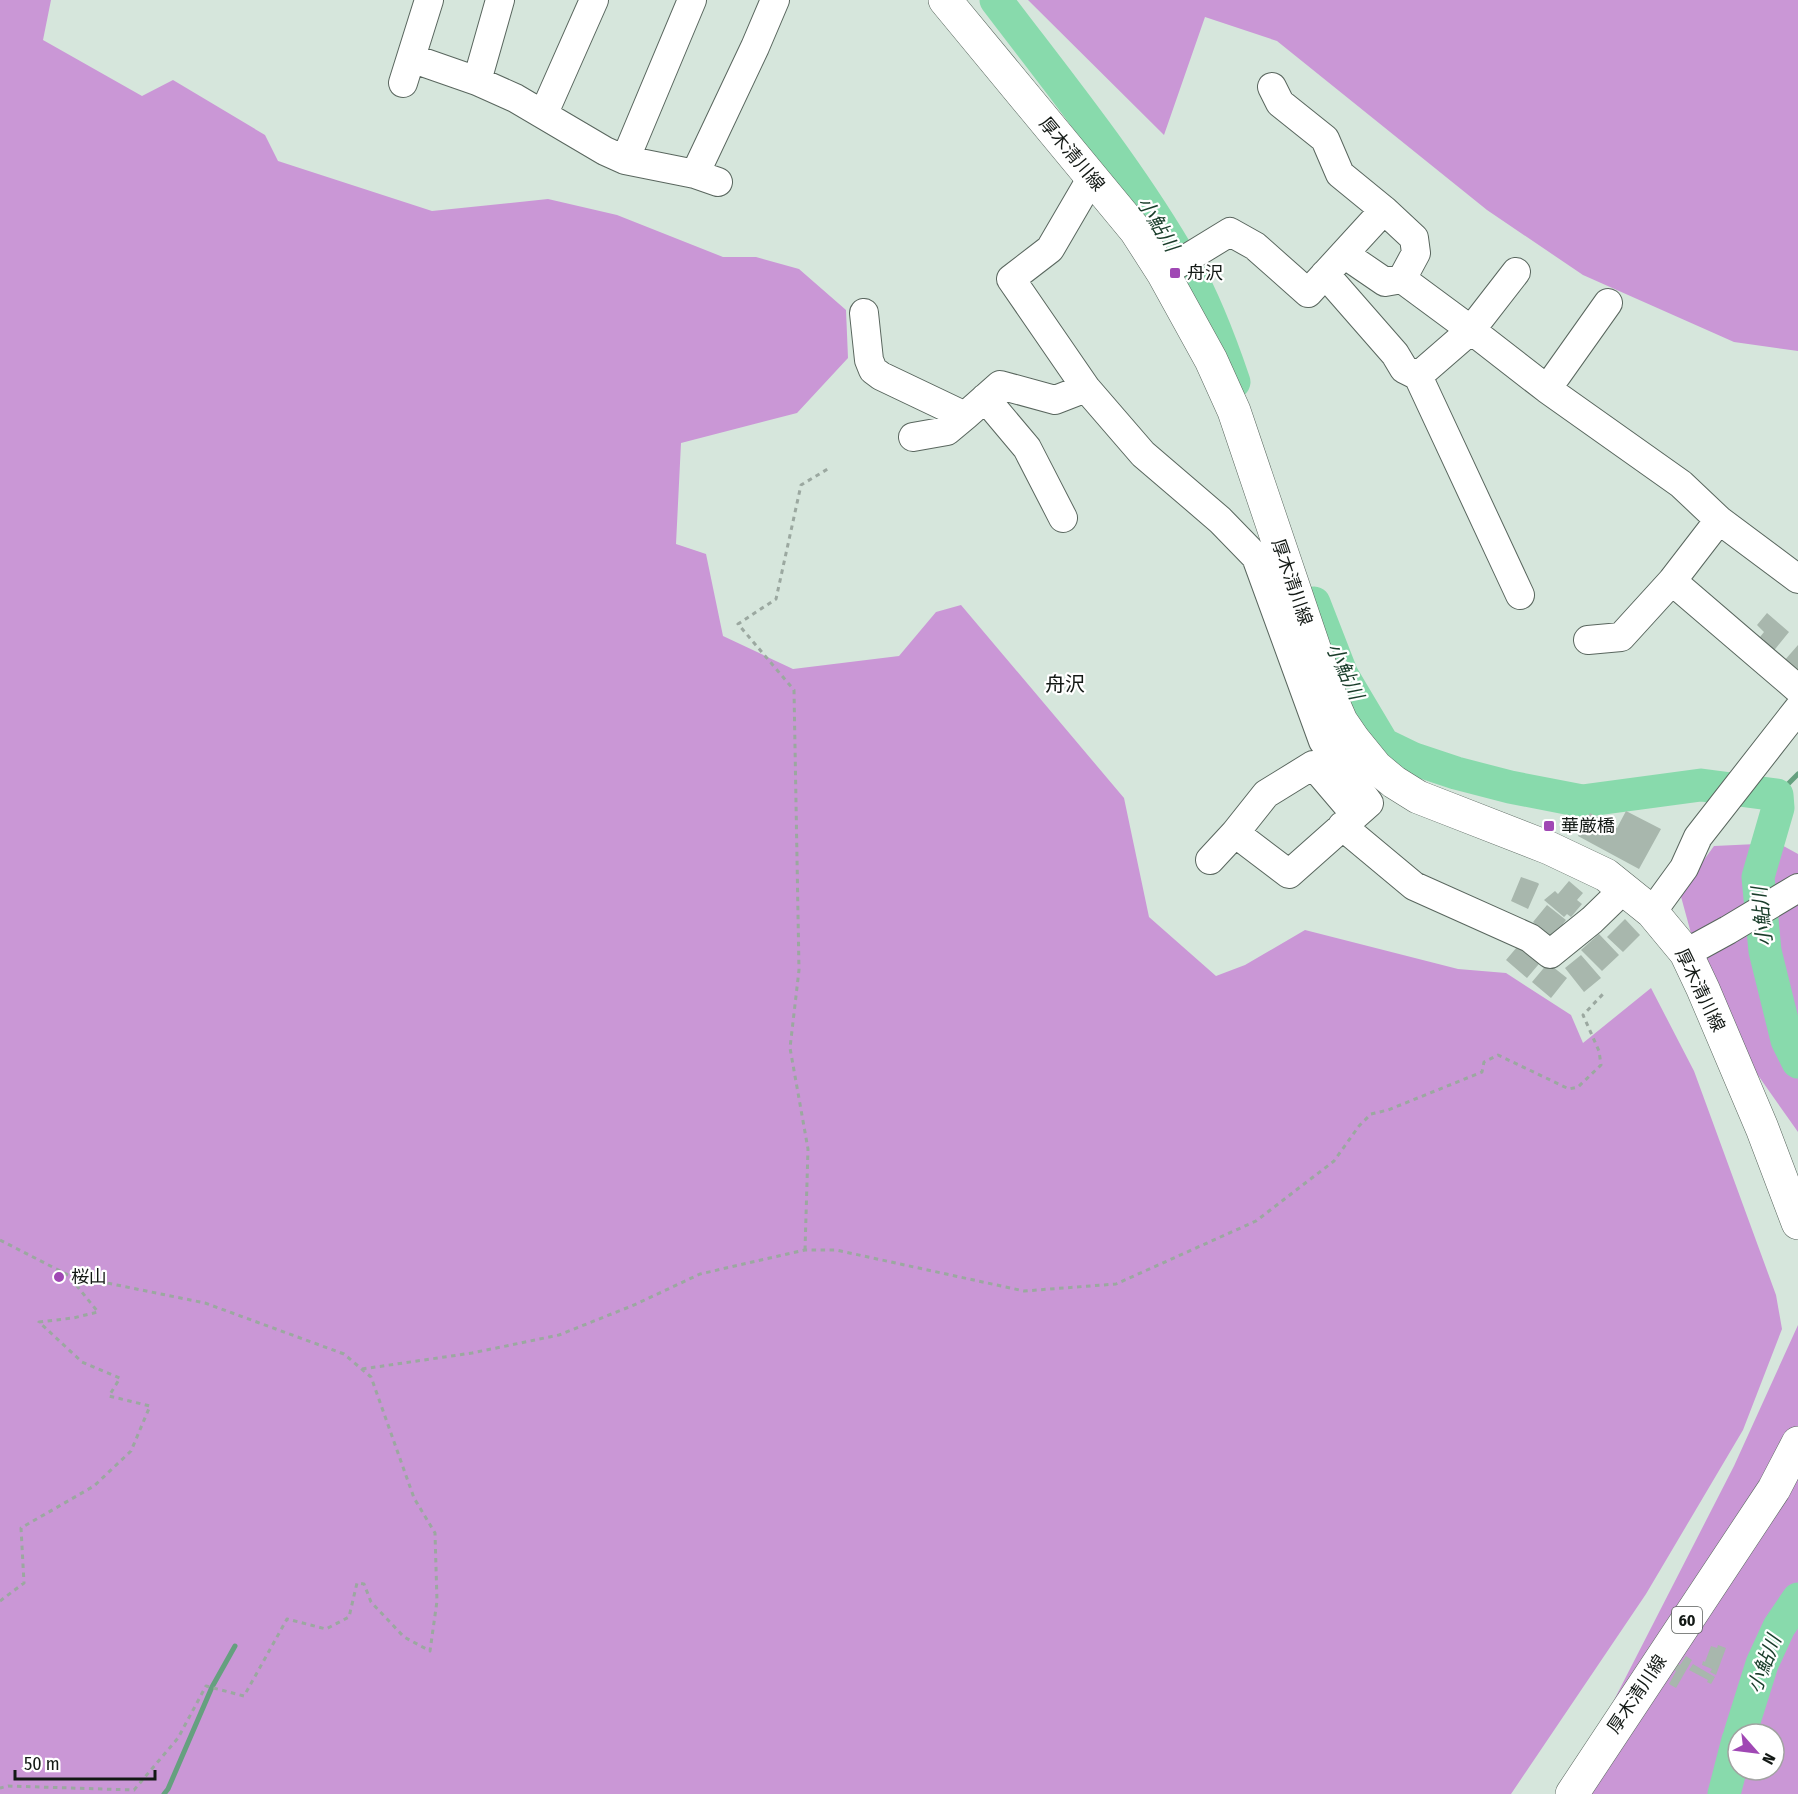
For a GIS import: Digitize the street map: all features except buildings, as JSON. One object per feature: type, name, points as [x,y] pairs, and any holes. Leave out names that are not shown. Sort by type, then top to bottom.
[{"type":"main road","name":"厚木清川線","points":[[945,0],[1170,269],[1234,411],[1320,700],[1341,721],[1376,767],[1400,786],[1418,797],[1549,848],[1606,875],[1652,912],[1686,954],[1703,989],[1762,1128],[1798,1223]]},
{"type":"main road","name":"厚木清川線","points":[[1572,1794],[1774,1489],[1798,1443]]},
{"type":"street","points":[[429,0],[407,70],[477,81],[544,113],[605,151],[625,160],[707,178],[755,47],[775,0]]},
{"type":"street","points":[[477,81],[500,0]]},
{"type":"street","points":[[544,113],[594,0]]},
{"type":"street","points":[[625,160],[692,0]]},
{"type":"street","points":[[1272,87],[1280,103],[1325,139],[1340,174],[1414,238],[1416,253],[1402,279]]},
{"type":"street","points":[[1092,177],[1050,249],[1011,279],[1086,388],[1143,454],[1220,520],[1256,557],[1320,700],[1323,741],[1369,803],[1289,874],[1235,833]]},
{"type":"street","points":[[1170,269],[1230,232],[1255,246],[1308,293],[1384,210]]},
{"type":"street","points":[[1334,264],[1385,282],[1402,279],[1547,389],[1681,484],[1719,520],[1798,579]]},
{"type":"street","points":[[1334,264],[1404,369],[1418,376],[1520,595]]},
{"type":"street","points":[[1418,376],[1471,330],[1516,272]]},
{"type":"street","points":[[1547,389],[1608,303]]},
{"type":"street","points":[[864,313],[868,360],[873,370],[881,376],[975,407],[1027,448],[1063,518]]},
{"type":"street","points":[[913,437],[947,431],[1000,385],[1055,400],[1086,388]]},
{"type":"street","points":[[1588,640],[1621,637],[1672,580],[1719,520]]},
{"type":"street","points":[[1652,912],[1684,868],[1698,837],[1797,704],[1672,580]]},
{"type":"street","points":[[1210,860],[1266,794],[1313,765],[1349,821],[1414,886],[1530,938],[1550,954],[1592,920],[1624,889]]},
{"type":"street","points":[[1686,954],[1798,888]]},
{"type":"path","points":[[805,1250],[808,1149],[790,1048],[799,970],[794,690],[738,624],[776,599],[801,485],[831,467]]},
{"type":"path","points":[[362,1369],[472,1353],[559,1335],[634,1305],[700,1274],[805,1250],[836,1250],[1024,1292],[1116,1284],[1256,1221],[1334,1161],[1359,1126],[1371,1114],[1388,1110],[1482,1072],[1484,1062],[1498,1055],[1569,1089],[1578,1087],[1601,1065],[1599,1051],[1583,1015],[1604,993]]},
{"type":"path","points":[[0,1240],[68,1275],[205,1303],[344,1354],[370,1377],[414,1498],[435,1533],[437,1601],[430,1651],[404,1637],[371,1602],[364,1584],[357,1583],[349,1617],[326,1629],[288,1619],[244,1696],[206,1686],[178,1738],[134,1790],[68,1786],[0,1788]]},
{"type":"path","points":[[0,1601],[24,1583],[21,1528],[94,1486],[131,1451],[150,1406],[109,1396],[120,1378],[82,1362],[39,1322],[98,1312],[68,1275]]},
{"type":"shaded area","points":[[0,0],[51,0],[43,40],[142,96],[173,80],[265,135],[278,161],[432,211],[548,199],[617,215],[723,257],[756,257],[799,269],[846,310],[848,358],[797,413],[681,443],[676,544],[706,554],[723,636],[793,669],[899,656],[936,612],[961,605],[1124,798],[1149,917],[1216,976],[1245,965],[1305,930],[1458,969],[1506,973],[1571,1015],[1583,1043],[1651,988],[1694,1071],[1776,1295],[1782,1329],[1743,1430],[1646,1594],[1511,1794],[0,1794]]},
{"type":"shaded area","points":[[1028,0],[1798,0],[1798,351],[1734,342],[1583,275],[1487,210],[1277,41],[1205,17],[1164,135]]},
{"type":"shaded area","points":[[1778,843],[1798,854],[1798,1132],[1712,1010],[1680,893],[1714,846]]},
{"type":"shaded area","points":[[1798,1325],[1798,1794],[1574,1794],[1611,1706],[1734,1466]]},
{"type":"waterway","name":"小鮎川","points":[[996,0],[1120,164],[1165,233],[1200,295],[1234,382]]},
{"type":"waterway","name":"小鮎川","points":[[1314,603],[1342,675],[1383,744],[1414,759],[1510,787],[1582,801],[1701,785],[1777,795],[1778,808],[1758,877],[1765,951],[1787,1040],[1798,1062]]},
{"type":"waterway","points":[[1777,795],[1798,774]]},
{"type":"waterway","name":"小鮎川","points":[[1744,1722],[1762,1664],[1779,1627],[1798,1599]]},
{"type":"waterway","points":[[164,1794],[212,1687],[235,1646]]},
{"type":"waterway","name":"小鮎川","points":[[1724,1794],[1727,1782]]},
{"type":"place","name":"舟沢","points":[[1175,273]]},
{"type":"place","name":"華厳橋","points":[[1549,826]]},
{"type":"place","name":"桜山","points":[[59,1277]]},
{"type":"district","name":"舟沢","points":[[1065,684]]}]
